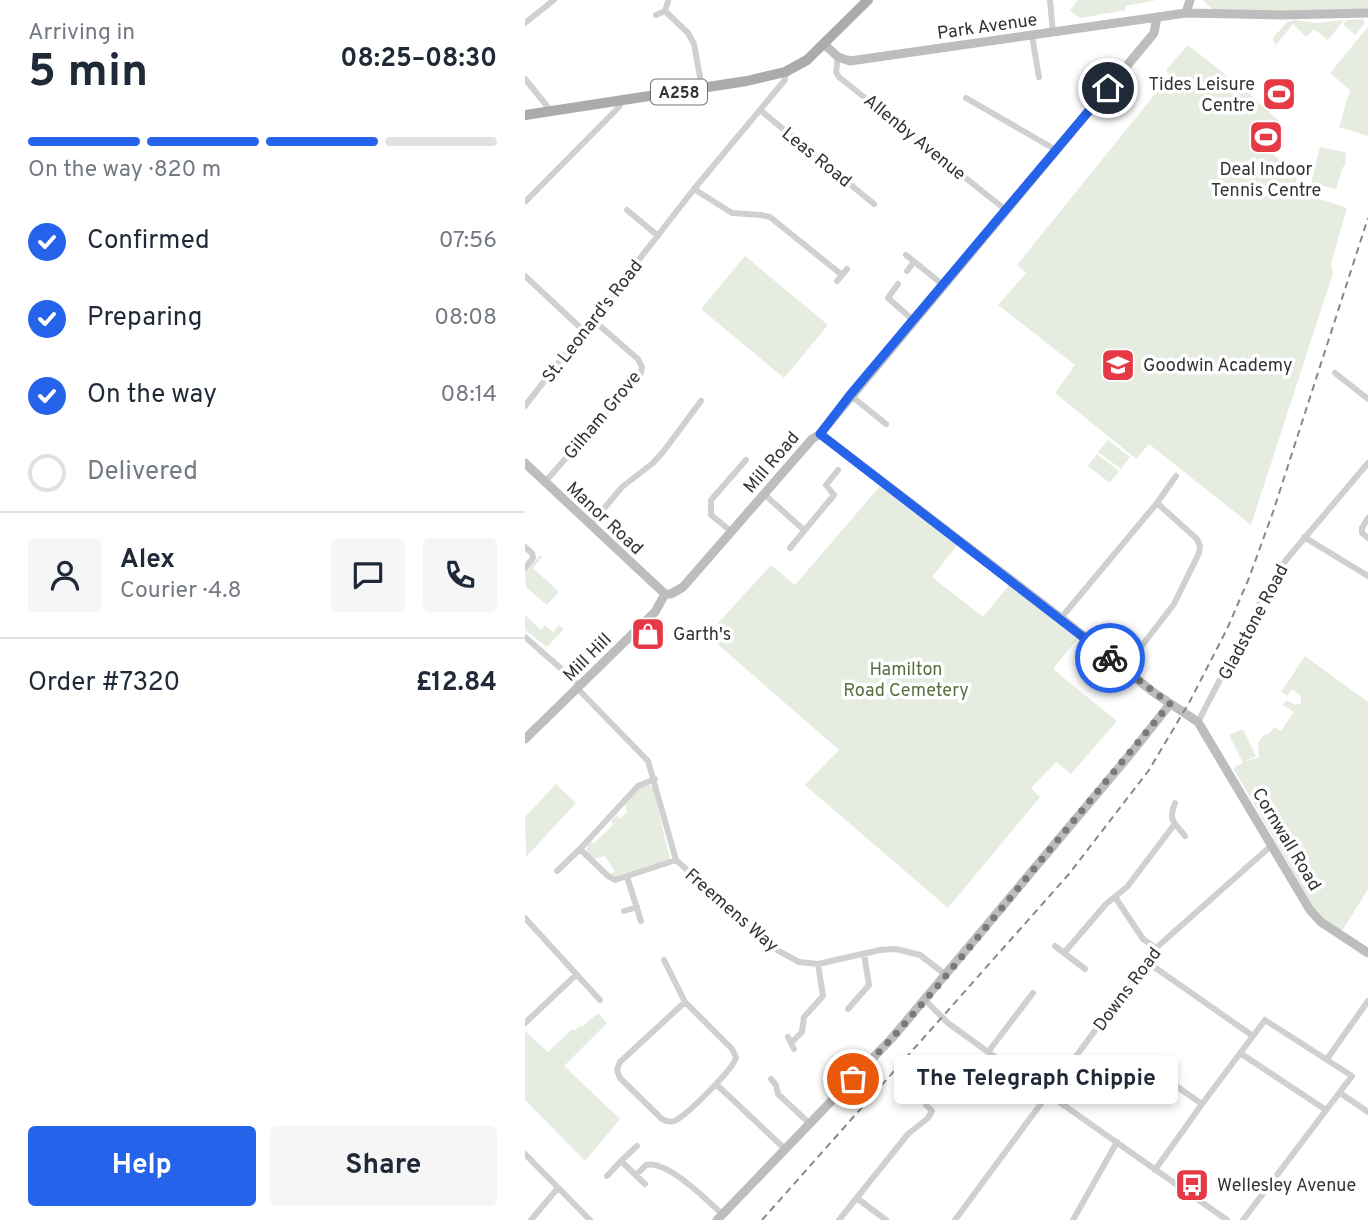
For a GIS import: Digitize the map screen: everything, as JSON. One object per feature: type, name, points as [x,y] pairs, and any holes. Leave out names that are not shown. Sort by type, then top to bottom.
[{"type":"main road","name":"A258","points":[[525,115],[747,81],[785,72],[807,60],[868,0]]},
{"type":"street","points":[[525,23],[554,0]]},
{"type":"street","points":[[1050,0],[1053,33]]},
{"type":"street","points":[[1186,13],[1190,0]]},
{"type":"street","points":[[656,15],[665,11],[668,1]]},
{"type":"street","points":[[665,11],[688,33],[694,44],[702,88]]},
{"type":"street","name":"Park Avenue","points":[[838,57],[850,61],[1186,13],[1368,13]]},
{"type":"street","name":"Mill Road","points":[[665,594],[671,594],[683,587],[812,439],[820,434],[1154,33],[1157,17]]},
{"type":"street","points":[[1032,36],[1039,78]]},
{"type":"street","points":[[824,44],[838,57]]},
{"type":"street","name":"Allenby Avenue","points":[[838,57],[836,72],[839,77],[1007,211]]},
{"type":"street","name":"St. Leonard's Road","points":[[525,406],[694,189],[785,80],[785,72]]},
{"type":"street","points":[[525,79],[551,111]]},
{"type":"street","points":[[966,98],[992,107],[1056,150]]},
{"type":"street","points":[[525,202],[619,107],[622,100]]},
{"type":"street","name":"Leas Road","points":[[760,110],[874,204]]},
{"type":"street","points":[[694,189],[732,213],[770,218],[842,275]]},
{"type":"street","points":[[627,210],[658,236]]},
{"type":"street","points":[[906,255],[943,285]]},
{"type":"street","points":[[907,271],[914,262]]},
{"type":"street","points":[[525,276],[584,331]]},
{"type":"street","points":[[898,284],[888,298],[913,320]]},
{"type":"street","name":"Gilham Grove","points":[[544,483],[641,373],[639,359],[593,320]]},
{"type":"street","points":[[1335,373],[1368,399]]},
{"type":"street","points":[[850,395],[886,424]]},
{"type":"street","points":[[591,524],[622,487],[663,452],[701,401]]},
{"type":"street","points":[[820,434],[1124,669],[1198,722]]},
{"type":"street","points":[[732,532],[711,515],[711,500],[746,460]]},
{"type":"street","name":"Manor Road","points":[[525,463],[665,594]]},
{"type":"street","name":"Gladstone Road","points":[[1198,722],[1265,593],[1286,560],[1368,463]]},
{"type":"street","points":[[790,548],[834,495],[826,485],[838,470]]},
{"type":"street","points":[[1061,618],[1157,503],[1176,476]]},
{"type":"street","points":[[765,495],[804,530]]},
{"type":"street","points":[[1124,669],[1174,604],[1199,553],[1197,540],[1157,503]]},
{"type":"street","points":[[1368,518],[1362,533],[1368,538]]},
{"type":"street","points":[[1304,537],[1368,576]]},
{"type":"street","points":[[525,547],[532,553],[533,558],[525,568]]},
{"type":"street","name":"Mill Hill","points":[[525,739],[655,612],[665,594]]},
{"type":"street","name":"Freemens Way","points":[[525,637],[579,687],[648,761],[676,860],[777,950],[799,962],[818,964],[885,949],[905,950],[920,955],[946,975]]},
{"type":"street","points":[[636,1175],[646,1165],[660,1166],[698,1192],[720,1217],[893,1037],[1170,704]]},
{"type":"street","name":"Cornwall Road","points":[[1198,722],[1316,917],[1368,953]]},
{"type":"street","points":[[557,871],[641,783],[655,779]]},
{"type":"street","points":[[1175,803],[1171,815],[1174,825],[1185,836]]},
{"type":"street","points":[[1064,953],[1106,904],[1127,887],[1174,825]]},
{"type":"street","name":"Downs Road","points":[[955,1220],[1156,948],[1272,845]]},
{"type":"street","points":[[580,849],[611,878],[619,880],[627,877],[642,920]]},
{"type":"street","name":"Freemens Way","points":[[627,877],[676,860]]},
{"type":"street","points":[[1115,897],[1143,939],[1156,948]]},
{"type":"street","points":[[624,911],[637,907]]},
{"type":"street","points":[[525,918],[600,1000]]},
{"type":"street","points":[[1055,946],[1085,969]]},
{"type":"street","points":[[848,1009],[869,985],[864,954]]},
{"type":"street","points":[[664,960],[685,1002],[735,1053],[734,1066],[678,1119],[670,1122],[662,1119],[618,1075],[619,1062],[685,1002]]},
{"type":"street","points":[[1147,962],[1253,1036]]},
{"type":"street","points":[[791,1043],[803,1032],[804,1017],[823,996],[818,964]]},
{"type":"street","points":[[525,1023],[576,975]]},
{"type":"street","points":[[988,1052],[1033,993]]},
{"type":"street","points":[[925,1000],[949,1023],[988,1052],[1227,1220]]},
{"type":"street","points":[[1327,1059],[1368,1001]]},
{"type":"street","points":[[1156,1170],[1265,1020],[1352,1076],[1243,1220]]},
{"type":"street","points":[[1240,1053],[1326,1110]]},
{"type":"street","points":[[771,1079],[778,1094],[809,1123]]},
{"type":"street","points":[[1166,1079],[1202,1104]]},
{"type":"street","points":[[716,1084],[785,1149]]},
{"type":"street","points":[[1340,1093],[1368,1112]]},
{"type":"street","points":[[839,1220],[908,1134],[928,1118],[932,1111],[926,1105]]},
{"type":"street","points":[[1073,1220],[1117,1142]]},
{"type":"street","points":[[607,1176],[637,1146]]},
{"type":"street","points":[[525,1154],[590,1220]]},
{"type":"street","points":[[621,1161],[645,1184]]},
{"type":"street","points":[[531,1220],[558,1188]]},
{"type":"street","points":[[858,1199],[886,1220]]},
{"type":"green space","points":[[1078,0],[1157,0],[1125,6],[1126,10],[1080,18],[1070,11]]},
{"type":"green space","points":[[1203,0],[1368,0],[1368,12],[1216,13]]},
{"type":"green space","points":[[1363,19],[1365,23],[1355,35],[1343,24],[1347,20]]},
{"type":"green space","points":[[1295,20],[1316,23],[1344,20],[1328,40],[1314,29],[1306,37],[1293,24],[1276,45],[1273,38],[1287,22]]},
{"type":"green space","points":[[1368,27],[1368,136],[1339,127],[1350,90],[1330,73]]},
{"type":"green space","name":"Goodwin Academy","points":[[1188,45],[1280,122],[1274,129],[1281,135],[1268,150],[1297,175],[1295,191],[1347,208],[1331,264],[1333,273],[1251,525],[1149,444],[1136,459],[1055,393],[1075,365],[998,305],[1026,273],[1017,265],[1168,78],[1167,69]]},
{"type":"green space","points":[[1320,147],[1345,152],[1346,164],[1336,189],[1311,183]]},
{"type":"green space","points":[[745,256],[828,325],[784,378],[701,309]]},
{"type":"green space","points":[[1108,440],[1130,457],[1121,469],[1098,452]]},
{"type":"green space","points":[[1097,454],[1119,471],[1110,483],[1088,466]]},
{"type":"green space","name":"Hamilton Road Cemetery","points":[[880,486],[958,544],[932,577],[983,617],[1010,584],[1078,638],[1053,669],[1117,721],[1071,774],[1056,762],[1031,788],[1040,797],[948,908],[805,785],[839,750],[707,635],[771,565],[795,585]]},
{"type":"green space","points":[[540,555],[542,557],[533,568],[559,592],[547,605],[526,587],[525,572]]},
{"type":"green space","points":[[525,615],[541,630],[545,625],[553,632],[559,625],[564,629],[547,647],[525,630]]},
{"type":"green space","points":[[1305,656],[1368,702],[1368,889],[1342,931],[1320,918],[1233,768],[1243,763],[1229,735],[1243,729],[1256,756],[1244,762],[1259,757],[1258,743],[1264,735],[1270,733],[1274,727],[1281,731],[1294,712],[1283,705],[1286,700],[1296,705],[1301,703],[1301,696],[1292,689],[1287,696],[1281,692]]},
{"type":"green space","points":[[556,784],[576,803],[526,857],[525,817]]},
{"type":"green space","points":[[648,784],[653,788],[670,859],[614,877],[609,874],[615,872],[605,856],[593,859],[586,846],[590,840],[593,844],[613,825],[611,821],[617,815],[619,819],[627,812],[625,803],[640,786]]},
{"type":"green space","points":[[598,1013],[607,1023],[564,1066],[620,1119],[585,1161],[525,1100],[525,1031],[548,1052],[572,1029],[574,1031],[580,1025],[582,1027]]},
{"type":"railway","points":[[762,1220],[1069,874],[1149,770],[1190,701],[1227,629],[1249,578],[1368,218]]},
{"type":"way so far","points":[[853,1079],[936,988],[1170,704],[1110,658]]},
{"type":"place","name":"Tides Leisure Centre","points":[[1279,94]]},
{"type":"place","name":"Deal Indoor Tennis Centre","points":[[1266,137]]},
{"type":"place","name":"Goodwin Academy","points":[[1118,365]]},
{"type":"place","name":"Garth's","points":[[648,634]]},
{"type":"place","name":"The Telegraph Chippie","points":[[853,1079]]},
{"type":"place","name":"Wellesley Avenue","points":[[1192,1185]]},
{"type":"route","points":[[1108,88],[820,434],[1110,658]]}]
